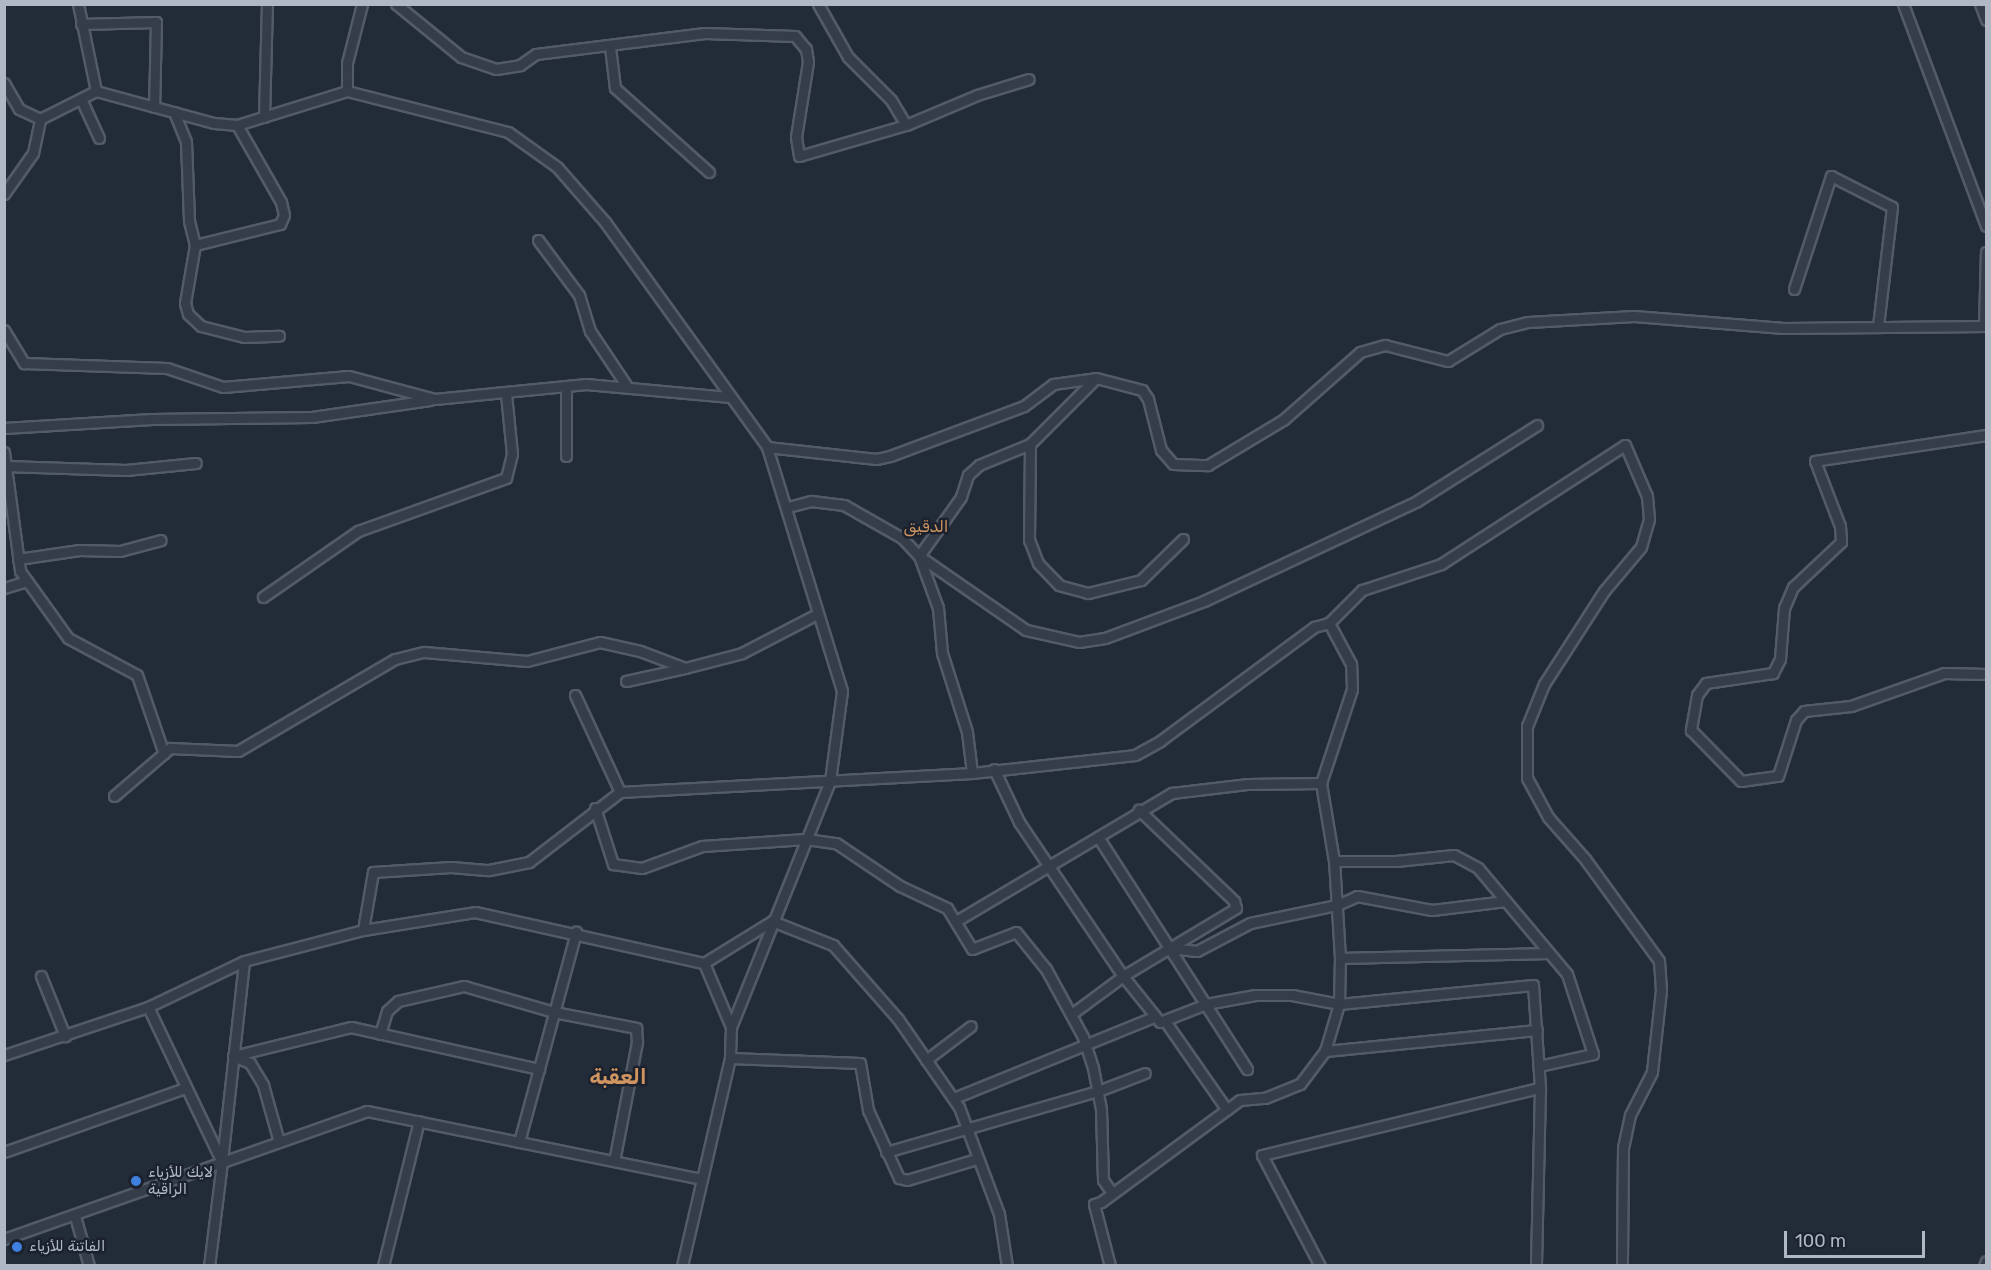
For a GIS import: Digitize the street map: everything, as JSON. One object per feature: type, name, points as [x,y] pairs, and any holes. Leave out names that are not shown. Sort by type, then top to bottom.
[{"type":"street","points":[[78,4],[96,91]]},
{"type":"street","points":[[264,117],[267,4]]},
{"type":"street","points":[[347,91],[347,63],[362,4]]},
{"type":"street","points":[[396,4],[461,57],[496,69],[520,64],[536,54],[610,47],[705,33],[795,36],[806,49],[808,62],[796,138],[799,156],[906,125],[976,95],[1029,79]]},
{"type":"street","points":[[818,4],[848,57],[891,100],[906,125]]},
{"type":"street","points":[[1903,4],[1986,225]]},
{"type":"street","points":[[1980,4],[1986,21]]},
{"type":"street","points":[[81,24],[156,21],[154,107]]},
{"type":"street","points":[[610,47],[615,88],[709,172]]},
{"type":"street","points":[[4,83],[19,109],[40,119]]},
{"type":"street","points":[[40,119],[96,91],[174,112],[237,125],[347,91],[508,132],[557,167],[605,222],[767,447],[788,507],[817,614],[842,691],[830,781],[731,1027],[730,1058],[700,1179],[682,1266]]},
{"type":"street","points":[[81,99],[99,138]]},
{"type":"street","points":[[174,112],[186,142],[189,221],[195,245],[185,303],[188,314],[201,326],[244,338],[279,336]]},
{"type":"street","points":[[4,194],[33,153],[40,119]]},
{"type":"street","points":[[195,245],[280,224],[284,215],[281,202],[237,125]]},
{"type":"street","points":[[1794,289],[1831,176],[1892,207],[1878,327]]},
{"type":"street","points":[[538,240],[579,295],[590,331],[626,385]]},
{"type":"street","points":[[767,447],[876,459],[890,456],[1024,406],[1053,384],[1095,378],[1142,390],[1148,399],[1161,450],[1173,464],[1208,465],[1282,420],[1360,352],[1385,345],[1448,361],[1500,329],[1528,322],[1634,316],[1784,328],[1985,326],[1986,252]]},
{"type":"street","points":[[4,330],[24,363],[167,368],[223,387],[349,376],[435,399]]},
{"type":"street","points":[[919,556],[961,497],[968,476],[979,465],[1030,444],[1095,378]]},
{"type":"street","points":[[4,428],[152,419],[312,417],[435,399],[566,387],[626,385],[730,397]]},
{"type":"street","points":[[566,387],[566,456]]},
{"type":"street","points":[[263,597],[358,531],[506,478],[512,454],[506,394]]},
{"type":"street","points":[[788,507],[811,501],[844,505],[902,538],[919,556],[1026,630],[1078,642],[1105,638],[1204,601],[1417,501],[1537,425]]},
{"type":"street","points":[[1986,435],[1815,461],[1840,526],[1841,542],[1794,587],[1784,608],[1780,659],[1773,673],[1706,683],[1697,695],[1691,730],[1741,781],[1778,776],[1796,720],[1804,711],[1851,706],[1944,673],[1986,674]]},
{"type":"street","points":[[1030,444],[1029,540],[1038,563],[1059,585],[1088,593],[1141,580],[1183,539]]},
{"type":"street","points":[[363,930],[373,872],[451,867],[506,869],[529,862],[595,808],[620,792],[972,773],[1135,755],[1147,750],[1314,627],[1329,622],[1362,590],[1441,564],[1625,445],[1647,496],[1649,519],[1641,547],[1605,591],[1544,684],[1527,726],[1527,778],[1548,817],[1586,859],[1659,962],[1661,990],[1652,1072],[1630,1115],[1623,1148],[1622,1266]]},
{"type":"street","points":[[4,452],[18,560],[27,581],[68,638],[136,675],[164,754]]},
{"type":"street","points":[[6,466],[126,470],[196,464]]},
{"type":"street","points":[[18,560],[79,550],[120,551],[161,540]]},
{"type":"street","points":[[919,556],[938,608],[942,653],[967,732],[972,773]]},
{"type":"street","points":[[4,588],[27,581]]},
{"type":"street","points":[[626,681],[742,653],[817,614]]},
{"type":"street","points":[[1110,1266],[1094,1204],[1113,1193],[1240,1100],[1265,1098],[1300,1084],[1325,1052],[1339,1004],[1340,958],[1334,861],[1321,783],[1352,689],[1351,664],[1329,622]]},
{"type":"street","points":[[114,796],[170,748],[238,751],[395,659],[424,652],[526,661],[600,642],[640,651],[685,668]]},
{"type":"street","points":[[575,695],[620,792]]},
{"type":"street","points":[[994,769],[1019,822],[1123,976],[1153,1017],[1165,1021],[1227,1110]]},
{"type":"street","points":[[956,921],[1098,837],[1139,810],[1172,793],[1199,788],[1321,783]]},
{"type":"street","points":[[595,808],[613,864],[642,868],[702,846],[806,839],[836,843],[900,886],[947,908],[972,949],[1016,932],[1046,969],[1073,1013],[1085,1045],[1098,1091],[1103,1180],[1113,1193]]},
{"type":"street","points":[[1073,1013],[1123,976],[1236,908],[1234,901],[1139,810]]},
{"type":"street","points":[[1098,837],[1247,1069]]},
{"type":"street","points":[[1334,861],[1396,861],[1454,855],[1478,868],[1567,974],[1593,1054],[1539,1066]]},
{"type":"street","points":[[1168,948],[1197,951],[1250,923],[1337,905],[1357,897],[1432,910],[1505,902]]},
{"type":"street","points":[[4,1055],[148,1007],[244,960],[363,930],[475,912],[576,932],[704,963],[772,921]]},
{"type":"street","points":[[772,921],[833,945],[898,1019],[954,1098],[999,1214],[1006,1266]]},
{"type":"street","points":[[519,1142],[576,932]]},
{"type":"street","points":[[1340,958],[1549,953]]},
{"type":"street","points":[[209,1266],[244,960]]},
{"type":"street","points":[[704,963],[731,1027]]},
{"type":"street","points":[[40,976],[65,1036]]},
{"type":"street","points":[[1165,1021],[1206,1004],[1273,995],[1339,1004],[1527,984],[1535,989],[1540,1088],[1536,1266]]},
{"type":"street","points":[[380,1034],[387,1011],[398,1001],[464,986],[554,1012],[625,1023],[636,1028],[639,1035],[614,1161]]},
{"type":"street","points":[[148,1007],[222,1162]]},
{"type":"street","points":[[954,1098],[1153,1017]]},
{"type":"street","points":[[926,1060],[971,1026]]},
{"type":"street","points":[[233,1056],[351,1027],[538,1069]]},
{"type":"street","points":[[1325,1052],[1537,1030]]},
{"type":"street","points":[[233,1056],[250,1063],[263,1085],[279,1142]]},
{"type":"street","points":[[730,1058],[860,1063],[868,1110],[899,1178],[907,1180],[976,1159]]},
{"type":"street","points":[[886,1152],[964,1127],[1098,1091],[1144,1073]]},
{"type":"street","points":[[4,1152],[185,1088]]},
{"type":"street","points":[[1320,1266],[1262,1155],[1540,1088]]},
{"type":"street","points":[[4,1239],[75,1216],[367,1111],[700,1179]]},
{"type":"street","points":[[383,1266],[419,1121]]},
{"type":"street","points":[[75,1216],[89,1266]]},
{"type":"street","points":[[1984,1266],[1986,1261]]},
{"type":"place","name":"لايك للأزياء الراقية","points":[[136,1181]]},
{"type":"place","name":"الفاتنة للأزياء","points":[[17,1247]]},
{"type":"district","name":"الدقيق","points":[[926,527]]},
{"type":"district","name":"العقبة","points":[[618,1077]]}]
